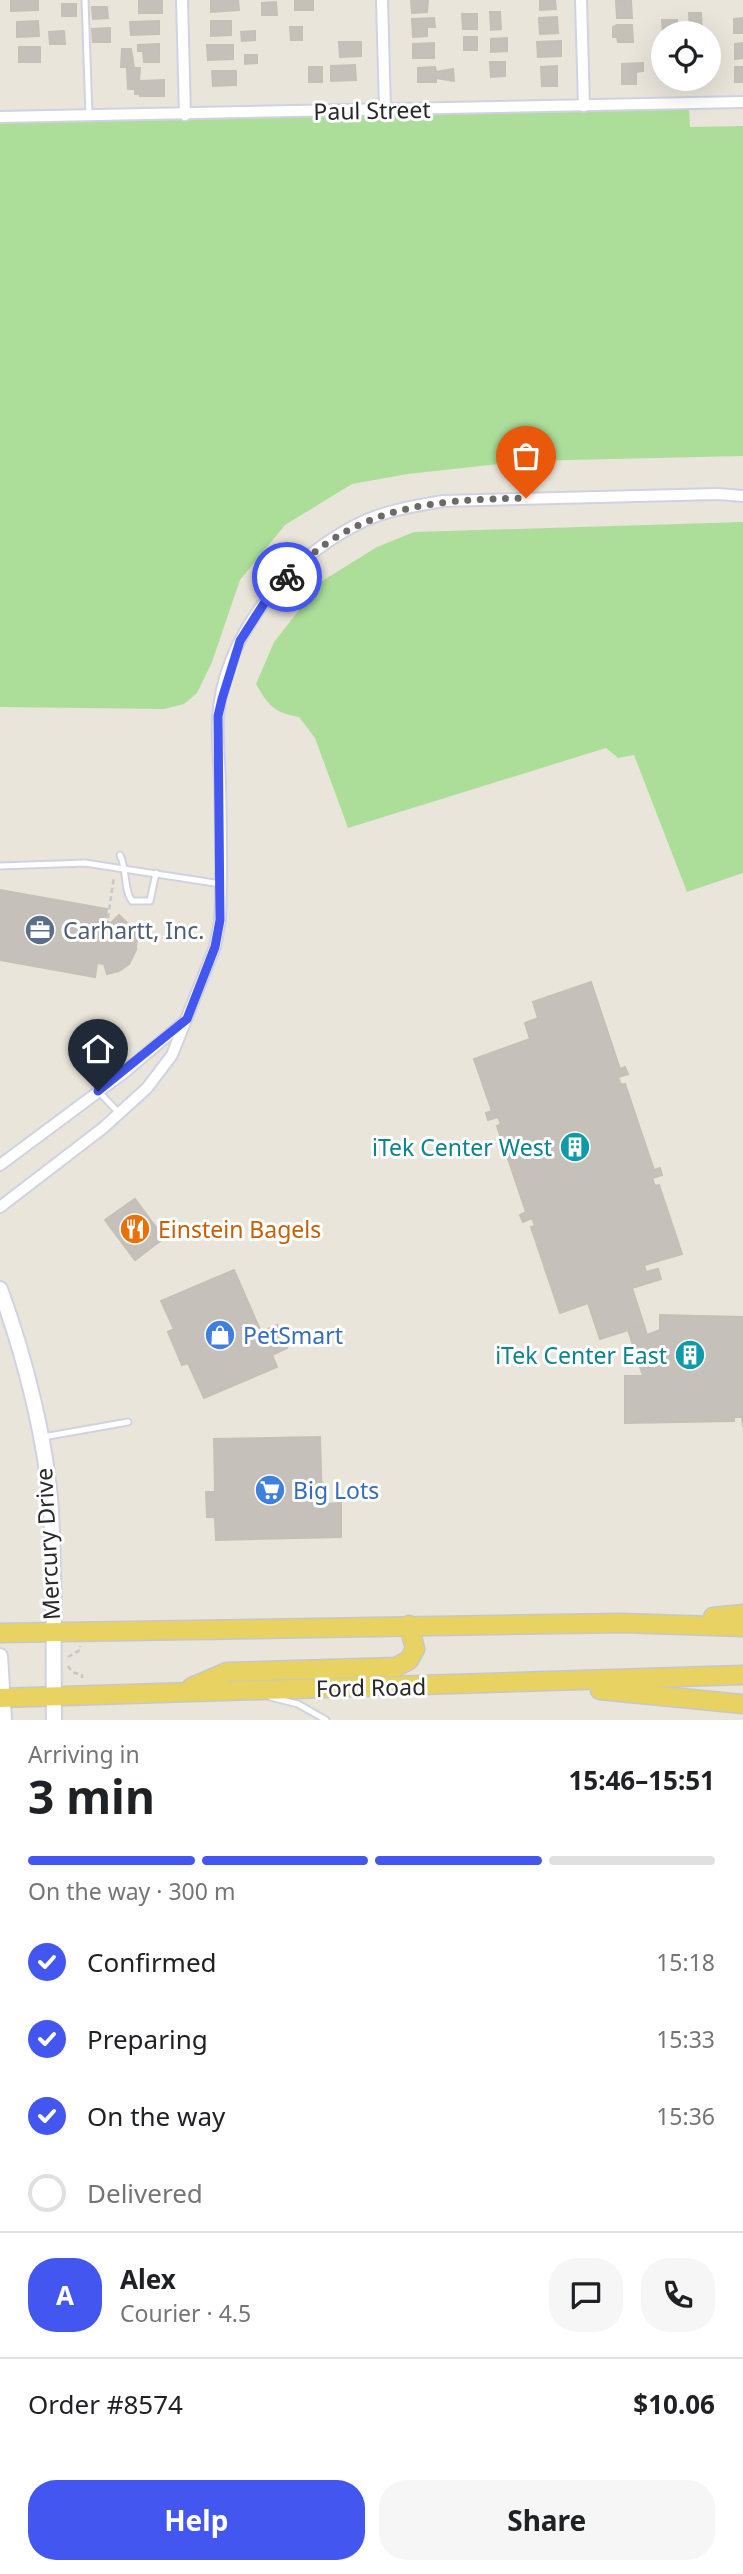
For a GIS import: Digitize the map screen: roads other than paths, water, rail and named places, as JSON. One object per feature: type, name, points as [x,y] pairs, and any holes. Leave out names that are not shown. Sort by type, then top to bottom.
[{"type":"main road","points":[[622,1623],[743,1614]]},
{"type":"main road","points":[[0,1633],[622,1623],[743,1627]]},
{"type":"main road","points":[[185,1690],[227,1672],[396,1667],[409,1660],[415,1649],[409,1625]]},
{"type":"main road","name":"Ford Road","points":[[2,1698],[185,1690],[530,1683],[743,1675]]},
{"type":"main road","points":[[530,1683],[743,1704]]},
{"type":"street","points":[[181,0],[185,115]]},
{"type":"street","points":[[382,0],[386,109]]},
{"type":"street","points":[[581,0],[584,106]]},
{"type":"street","name":"Paul Street","points":[[0,117],[743,102]]},
{"type":"street","points":[[0,1208],[119,1113],[146,1088],[172,1055],[215,947],[220,920],[218,716],[225,682],[240,641],[270,594],[308,556],[356,524],[402,509],[443,501],[743,496]]},
{"type":"street","points":[[0,1165],[187,1019]]},
{"type":"street","name":"Mercury Drive","points":[[0,1289],[16,1338],[40,1438],[51,1511],[54,1720]]},
{"type":"street","points":[[0,1656],[4,1720]]},
{"type":"lane","points":[[85,0],[89,116]]},
{"type":"lane","points":[[120,855],[126,868],[128,896],[132,901],[150,901],[156,873]]},
{"type":"lane","points":[[0,866],[85,863],[221,884]]},
{"type":"lane","points":[[98,1091],[119,1113]]},
{"type":"lane","points":[[40,1438],[128,1422]]},
{"type":"lane","points":[[243,1689],[298,1704],[326,1720]]},
{"type":"place","name":"Carhartt, Inc.","points":[[40,930]]},
{"type":"place","name":"iTek Center West","points":[[575,1147]]},
{"type":"place","name":"Einstein Bagels","points":[[135,1229]]},
{"type":"place","name":"PetSmart","points":[[220,1335]]},
{"type":"place","name":"iTek Center East","points":[[690,1355]]},
{"type":"place","name":"Big Lots","points":[[270,1490]]}]
